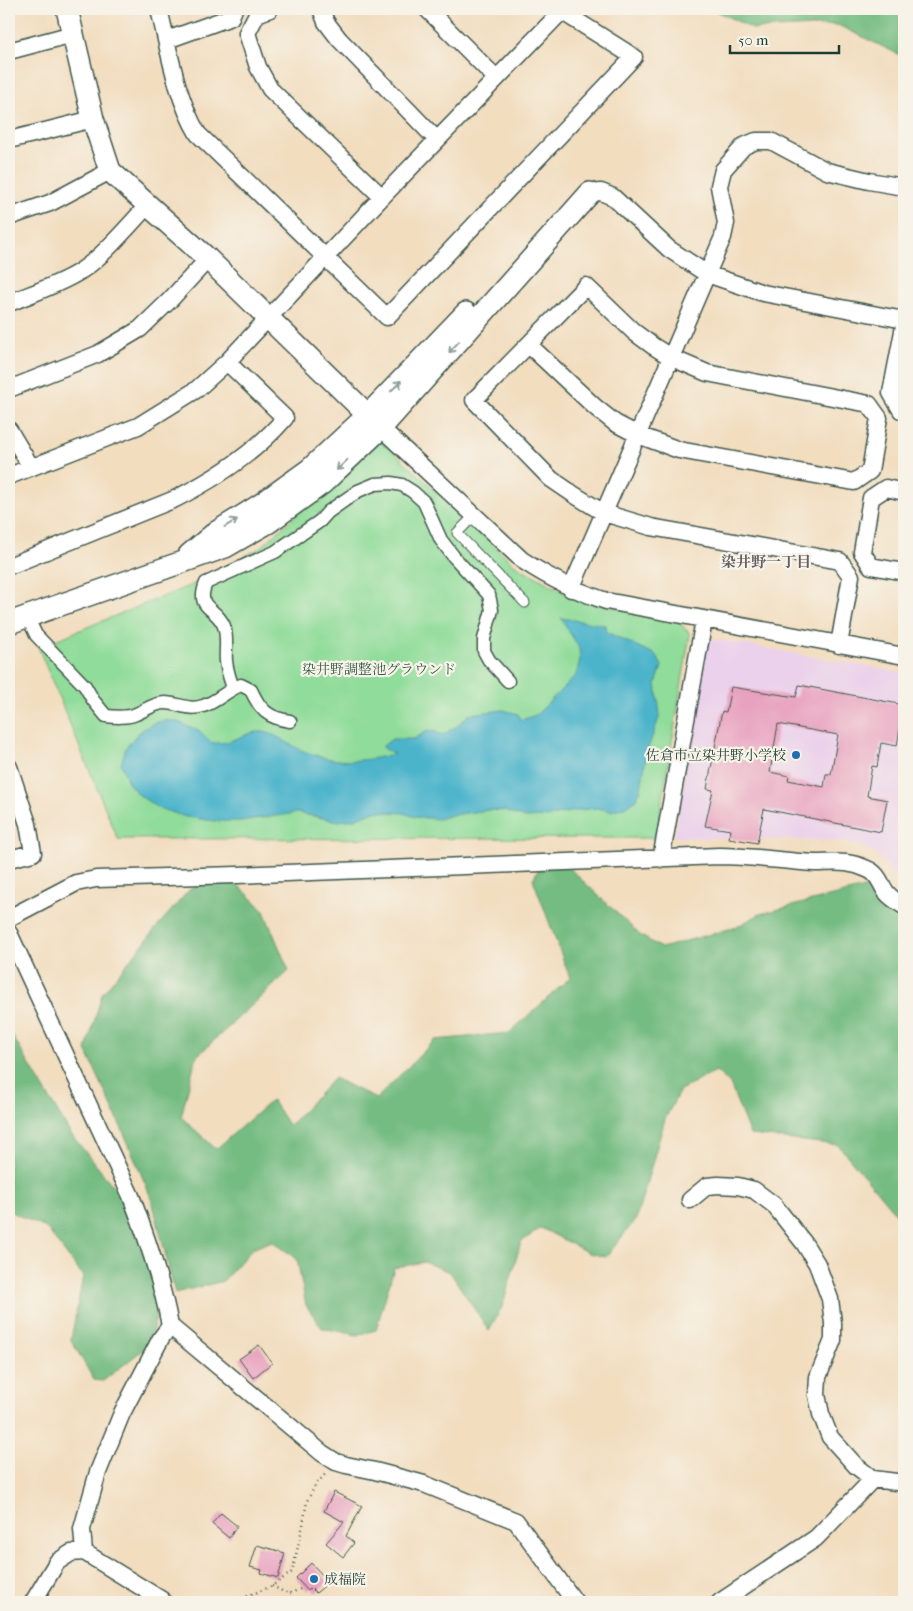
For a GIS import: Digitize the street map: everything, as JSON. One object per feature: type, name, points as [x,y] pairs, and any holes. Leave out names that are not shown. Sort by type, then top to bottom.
[{"type":"street","points":[[66,9],[93,119],[110,171],[149,204],[208,259],[522,560],[549,578],[571,589],[606,601],[904,656]]},
{"type":"street","points":[[9,476],[138,426],[196,390],[227,362],[268,318],[325,258],[382,197],[560,10],[634,57],[387,317],[325,258],[198,134],[190,121],[183,100],[159,9]]},
{"type":"street","points":[[167,40],[231,17],[234,9]]},
{"type":"street","points":[[270,9],[257,14],[247,32],[258,67],[270,89],[382,197]]},
{"type":"street","points":[[321,9],[326,22],[339,39],[437,140]]},
{"type":"street","points":[[426,9],[496,78]]},
{"type":"street","points":[[9,51],[73,34]]},
{"type":"street","points":[[9,140],[93,119]]},
{"type":"street","points":[[571,589],[723,237],[726,223],[719,186],[723,170],[744,146],[756,141],[771,141],[827,170],[869,181],[904,187]]},
{"type":"street","points":[[9,217],[50,203],[110,171]]},
{"type":"street","points":[[18,620],[179,563],[215,533],[260,506],[375,421],[492,286],[590,193],[601,192],[613,197],[669,249],[707,274],[763,292],[904,320]]},
{"type":"street","points":[[9,303],[56,284],[81,271],[107,248],[149,204]]},
{"type":"street","points":[[9,389],[98,354],[140,329],[208,259]]},
{"type":"street","points":[[529,345],[595,407],[615,423],[638,435],[679,450],[854,482],[870,471],[880,418],[869,404],[707,373],[672,358],[634,332],[586,286],[474,400],[551,479],[604,513],[651,527],[840,561],[851,576],[838,644]]},
{"type":"street","points":[[904,326],[891,393],[901,410],[904,410]]},
{"type":"street","points":[[9,566],[183,495],[224,472],[269,436],[285,418],[227,362]]},
{"type":"street","points":[[9,430],[31,467]]},
{"type":"street","points":[[233,688],[226,664],[227,637],[223,624],[204,604],[202,593],[206,583],[275,552],[320,521],[328,512],[358,491],[375,484],[390,482],[402,485],[424,502],[442,540],[488,595],[492,610],[484,639],[484,651],[488,660],[508,681]]},
{"type":"street","points":[[904,492],[886,488],[871,498],[862,552],[871,566],[904,572]]},
{"type":"street","points":[[18,620],[36,635],[85,686],[106,716],[128,716],[155,704],[166,703],[187,708],[203,707],[240,685],[251,690],[266,713],[278,720],[290,721]]},
{"type":"street","points":[[661,859],[704,620]]},
{"type":"street","points":[[9,767],[28,824],[33,853],[9,860]]},
{"type":"street","points":[[9,918],[76,883],[96,879],[743,856],[816,863],[844,861],[869,869],[879,878],[885,891],[896,902],[904,906]]},
{"type":"street","points":[[9,933],[130,1196],[147,1238],[167,1307],[170,1326],[322,1453],[336,1462],[424,1484],[516,1521],[575,1602]]},
{"type":"street","points":[[690,1200],[707,1186],[738,1186],[754,1190],[774,1205],[817,1264],[830,1299],[833,1323],[832,1340],[818,1377],[817,1395],[821,1414],[830,1437],[856,1466],[873,1479],[904,1483]]},
{"type":"street","points":[[84,1552],[82,1530],[98,1472],[122,1413],[161,1338],[170,1326]]},
{"type":"street","points":[[721,1602],[816,1538],[873,1479]]},
{"type":"street","points":[[33,1602],[57,1562],[71,1553],[84,1552],[162,1600]]},
{"type":"lane","points":[[475,515],[457,533],[525,603]]},
{"type":"path","points":[[233,1602],[272,1586],[292,1572],[304,1525],[307,1501],[315,1486],[336,1462]]},
{"type":"path","points":[[272,1586],[288,1594],[304,1588]]},
{"type":"shaded area","name":"佐倉市立染井野小学校","points":[[707,638],[904,673],[904,878],[892,873],[878,856],[859,845],[840,841],[674,837]]},
{"type":"green space","points":[[712,9],[904,9],[904,57],[838,25],[753,29]]},
{"type":"green space","name":"染井野調整池グラウンド","points":[[380,439],[515,565],[574,598],[679,622],[690,634],[656,838],[118,839],[38,647],[194,584],[260,548]]},
{"type":"green space","points":[[564,863],[640,935],[661,948],[736,927],[760,914],[868,887],[904,913],[904,1223],[838,1145],[750,1135],[730,1084],[716,1071],[680,1090],[665,1119],[636,1219],[606,1257],[589,1253],[541,1228],[521,1242],[503,1305],[489,1331],[450,1272],[424,1262],[394,1268],[376,1330],[357,1335],[322,1328],[306,1305],[297,1259],[272,1241],[252,1249],[223,1281],[175,1293],[152,1200],[86,1050],[102,994],[190,889],[219,878],[237,884],[263,909],[289,971],[196,1057],[181,1117],[216,1149],[272,1100],[289,1126],[334,1078],[376,1099],[435,1040],[509,1033],[570,978],[533,879],[538,870]]},
{"type":"green space","points":[[9,1030],[70,1133],[130,1207],[166,1276],[149,1345],[103,1381],[94,1380],[71,1340],[83,1276],[46,1228],[9,1211]]},
{"type":"water","points":[[561,618],[605,625],[606,632],[656,655],[662,666],[656,684],[660,715],[647,751],[641,789],[636,800],[624,807],[611,811],[597,808],[546,817],[525,818],[505,811],[489,810],[451,815],[439,819],[375,811],[354,819],[339,821],[297,813],[239,821],[215,821],[186,817],[158,808],[139,795],[129,784],[121,764],[126,748],[133,739],[145,728],[160,721],[176,722],[197,729],[213,743],[222,743],[251,733],[264,732],[314,755],[347,761],[394,754],[382,747],[392,739],[414,739],[427,731],[442,735],[457,726],[470,714],[503,710],[518,714],[521,720],[536,715],[576,675],[580,660],[579,648]]},
{"type":"building","points":[[799,685],[904,705],[897,746],[881,743],[877,767],[872,766],[867,796],[887,800],[881,832],[764,809],[757,843],[729,838],[731,830],[705,826],[713,790],[707,789],[722,711],[726,712],[731,687],[796,697]],"holes":[[[778,724],[838,735],[831,774],[826,774],[824,787],[788,780],[789,776],[770,772]]]},
{"type":"building","points":[[259,1345],[272,1363],[253,1378],[239,1359]]},
{"type":"building","points":[[334,1492],[362,1506],[346,1536],[354,1543],[343,1557],[326,1543],[344,1522],[324,1511]]},
{"type":"building","points":[[221,1513],[237,1526],[229,1538],[212,1524]]},
{"type":"building","points":[[257,1545],[285,1553],[278,1578],[261,1573],[262,1570],[250,1567]]},
{"type":"building","points":[[311,1563],[329,1582],[316,1593],[311,1588],[308,1591],[296,1578]]},
{"type":"place","name":"佐倉市立染井野小学校","points":[[796,755]]},
{"type":"place","name":"成福院","points":[[314,1579]]},
{"type":"district","name":"染井野一丁目","points":[[766,562]]}]
